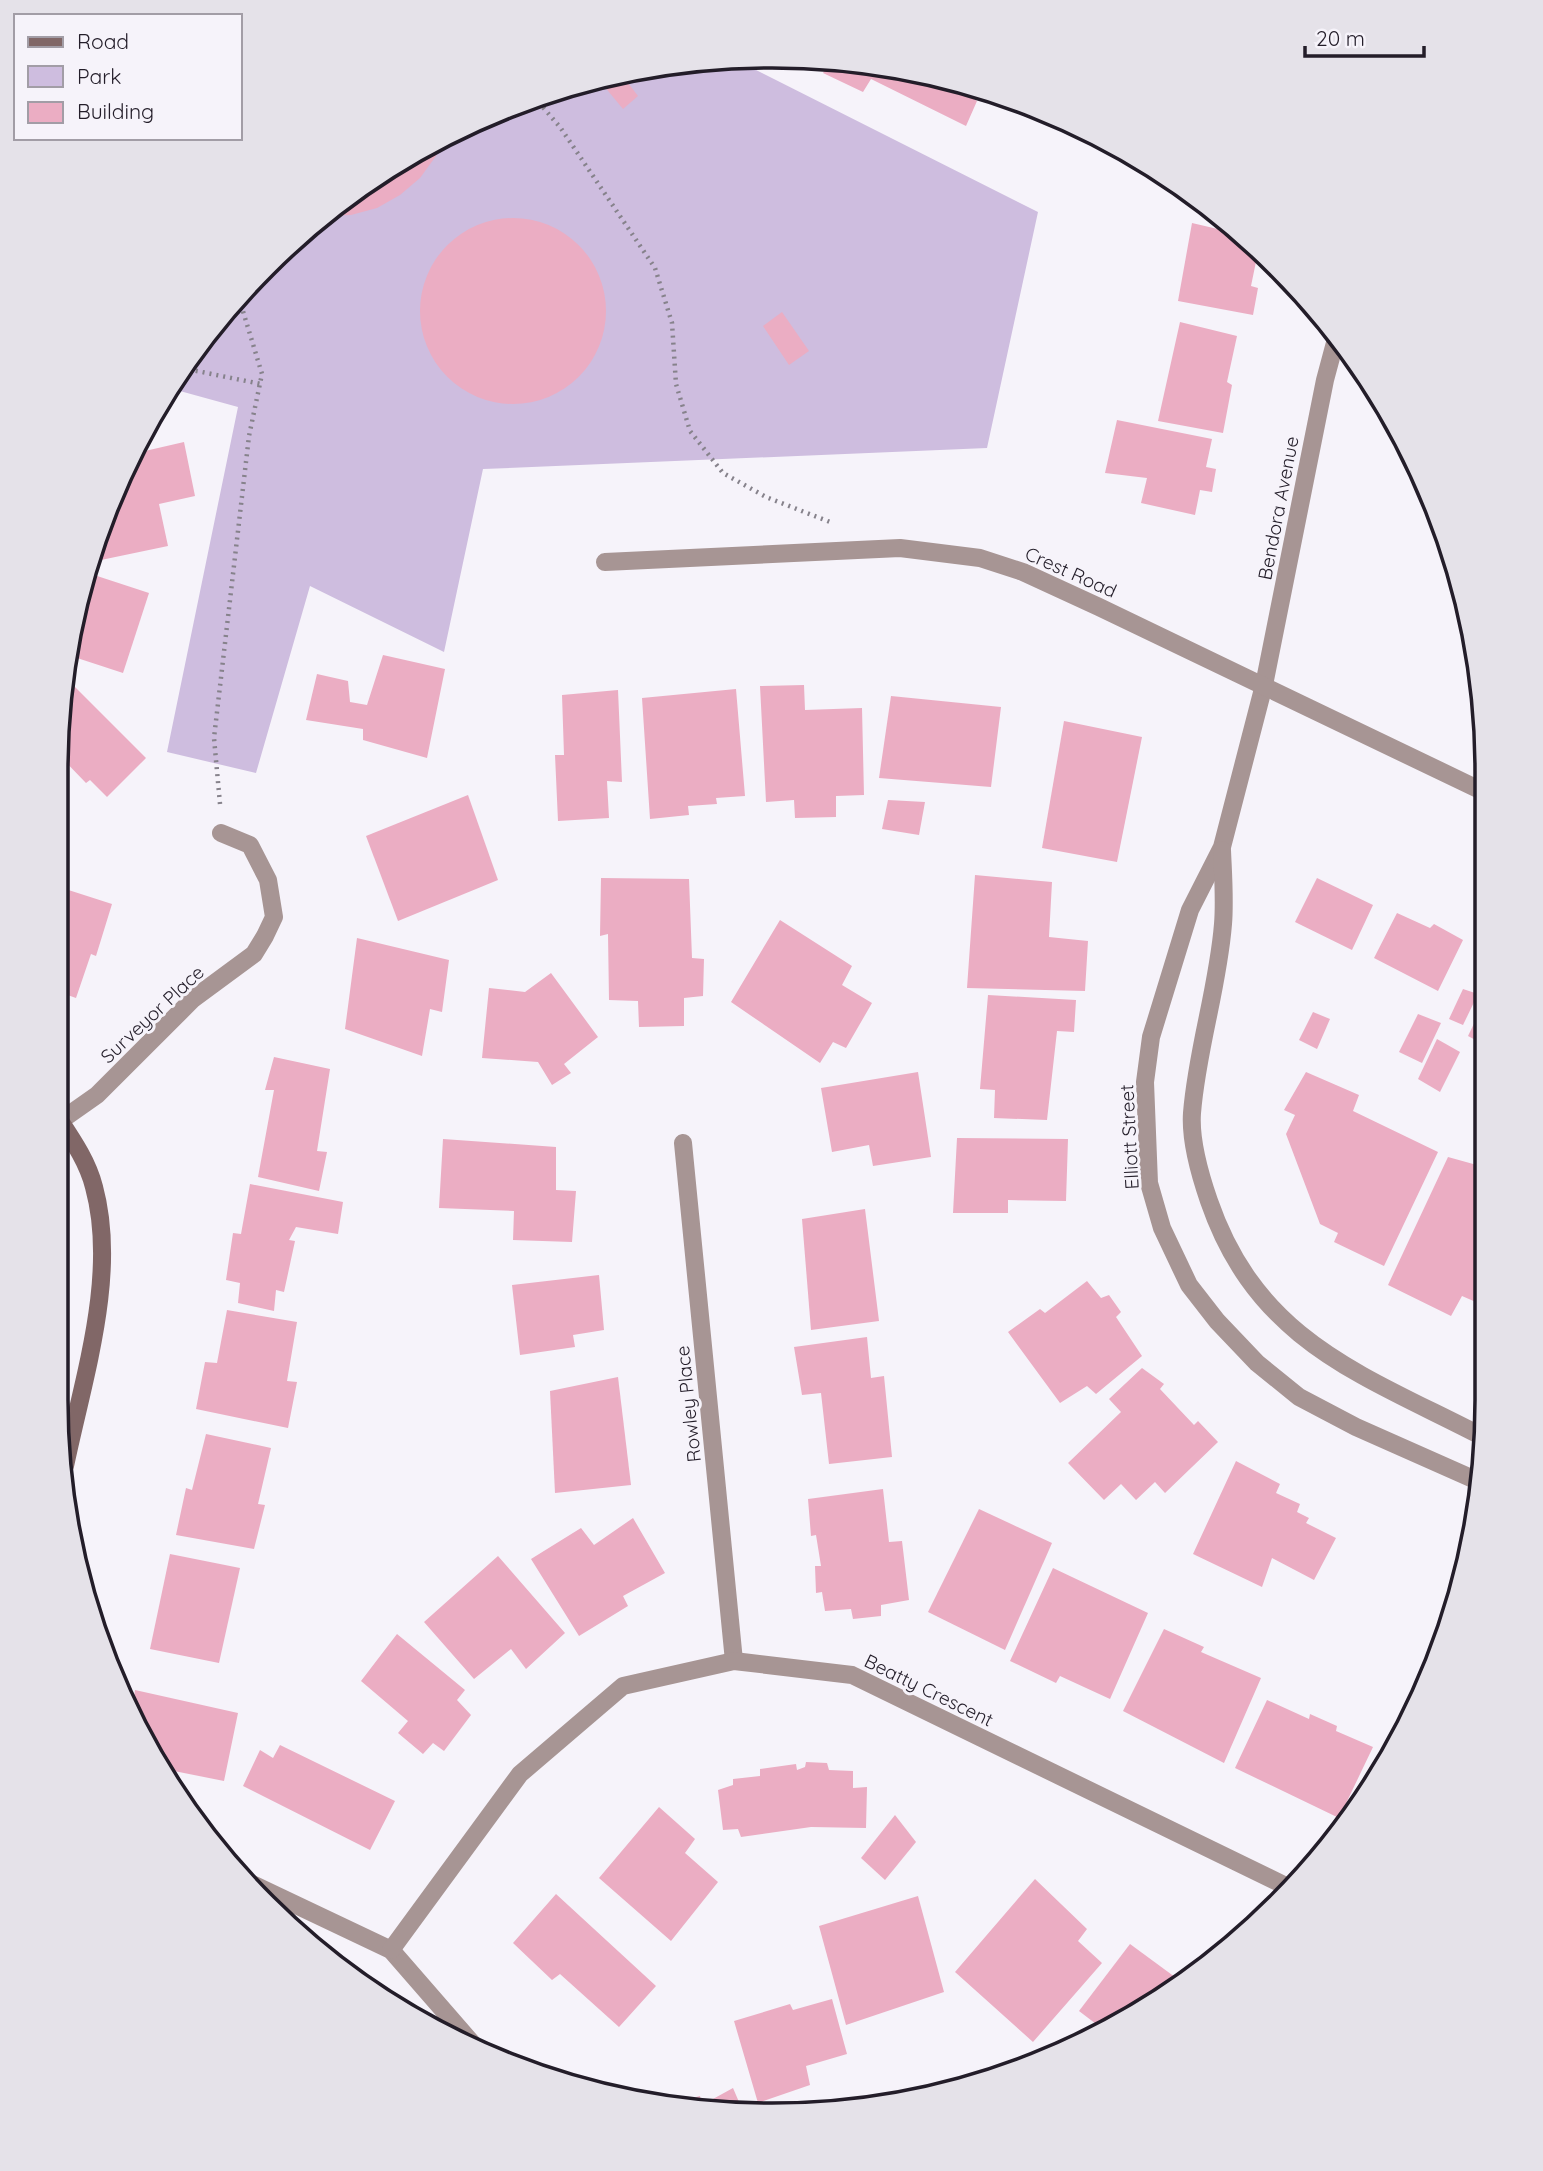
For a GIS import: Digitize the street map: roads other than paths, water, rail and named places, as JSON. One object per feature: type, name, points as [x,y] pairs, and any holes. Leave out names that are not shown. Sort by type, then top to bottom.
[{"type":"street","name":"Bendora Avenue","points":[[1264,685],[1333,349]]},
{"type":"street","name":"Crest Road","points":[[605,562],[900,548],[980,558],[1012,568],[1264,685],[1475,788]]},
{"type":"street","name":"Elliott Street","points":[[1264,685],[1222,846],[1190,910],[1151,1037],[1145,1082],[1149,1183],[1162,1228],[1189,1285],[1217,1321],[1257,1363],[1299,1397],[1356,1427],[1470,1478]]},
{"type":"street","name":"Surveyor Place","points":[[68,1113],[97,1095],[193,999],[254,954],[265,936],[274,917],[268,880],[250,845],[220,833]]},
{"type":"street","name":"Elliott Street","points":[[1222,846],[1224,923],[1216,975],[1203,1028],[1192,1116],[1201,1178],[1219,1231],[1243,1275],[1277,1316],[1329,1358],[1474,1432]]},
{"type":"street","points":[[68,1134],[78,1148],[94,1184],[104,1238],[94,1327],[70,1443]]},
{"type":"street","name":"Rowley Place","points":[[683,1143],[734,1661]]},
{"type":"street","name":"Beatty Crescent","points":[[391,1950],[520,1774],[623,1686],[734,1661],[852,1675],[1281,1884]]},
{"type":"street","points":[[270,1893],[391,1950],[461,2030]]}]
